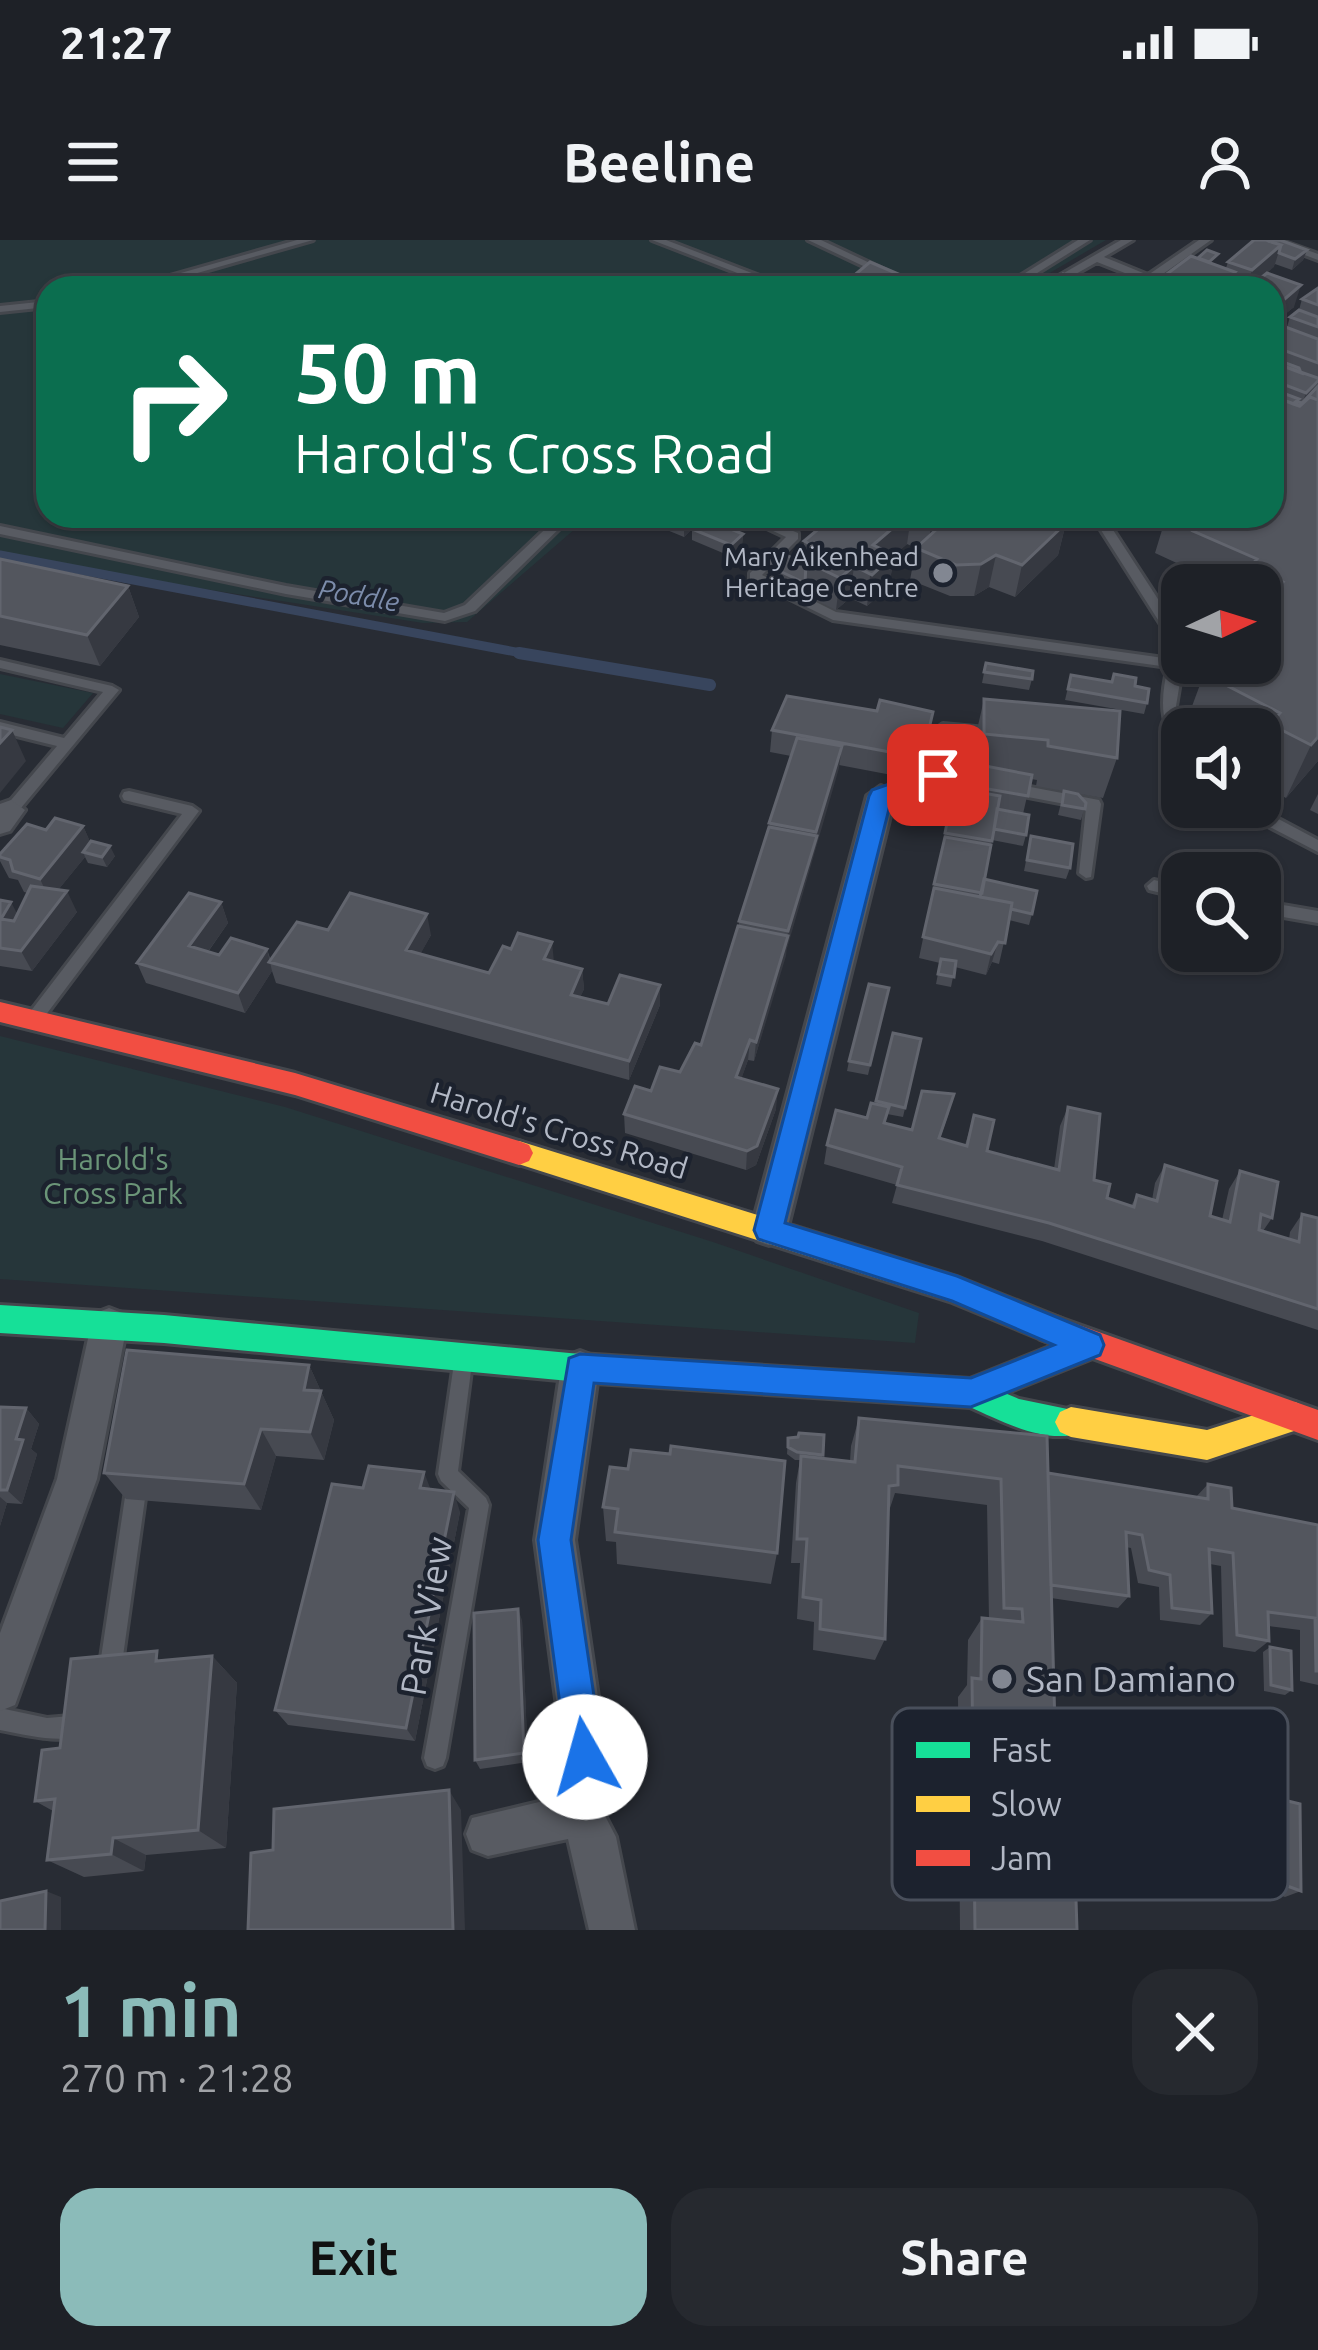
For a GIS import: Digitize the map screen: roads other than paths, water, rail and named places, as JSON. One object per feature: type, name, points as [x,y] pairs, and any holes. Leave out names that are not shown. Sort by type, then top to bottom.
[{"type":"main road","name":"Harold's Cross Road","points":[[0,1012],[295,1084],[769,1230],[957,1290],[1089,1345],[1307,1421]]},
{"type":"main road","name":"Harold's Cross Road","points":[[0,1319],[109,1325],[162,1338],[971,1393],[1017,1414],[1208,1445],[1307,1421]]},
{"type":"main road","name":"Harold's Cross Road","points":[[971,1393],[1089,1345]]},
{"type":"street","points":[[769,1230],[881,796]]},
{"type":"street","points":[[0,1690],[77,1479],[109,1325]]},
{"type":"street","points":[[578,1815],[590,1792],[555,1540],[580,1368]]},
{"type":"street","points":[[488,1834],[578,1815]]},
{"type":"street","points":[[578,1815],[594,1837],[612,1930]]},
{"type":"lane","points":[[177,276],[308,240]]},
{"type":"lane","points":[[657,240],[754,276]]},
{"type":"lane","points":[[813,240],[891,276]]},
{"type":"lane","points":[[1026,276],[1084,240]]},
{"type":"lane","points":[[1065,276],[1127,240]]},
{"type":"lane","points":[[1153,276],[1206,240]]},
{"type":"lane","points":[[1270,240],[1318,256]]},
{"type":"lane","points":[[1097,258],[1142,276]]},
{"type":"lane","points":[[858,276],[871,267]]},
{"type":"lane","points":[[0,309],[36,305]]},
{"type":"lane","points":[[0,530],[445,616],[470,608],[553,528]]},
{"type":"lane","points":[[775,528],[794,536],[754,576],[832,616],[1161,662]]},
{"type":"lane","points":[[1106,528],[1161,614]]},
{"type":"lane","points":[[0,664],[112,690],[6,817]]},
{"type":"lane","points":[[0,727],[67,744]]},
{"type":"lane","points":[[938,775],[943,729],[1009,735]]},
{"type":"lane","points":[[881,796],[938,775],[1094,804],[1086,873]]},
{"type":"lane","points":[[32,1021],[191,811],[129,796]]},
{"type":"lane","points":[[1281,827],[1318,847]]},
{"type":"lane","points":[[1154,886],[1161,888]]},
{"type":"lane","points":[[1281,911],[1318,917]]},
{"type":"lane","name":"Park View","points":[[434,1758],[479,1505],[448,1474],[464,1355]]},
{"type":"lane","points":[[105,1702],[142,1448]]},
{"type":"lane","points":[[0,1719],[47,1730],[102,1725],[99,1748]]},
{"type":"waterway","name":"Poddle","points":[[0,555],[537,656]]},
{"type":"waterway","name":"Poddle","points":[[519,653],[710,685]]},
{"type":"place","name":"Mary Aikenhead Heritage Centre","points":[[943,573]]},
{"type":"place","name":"San Damiano","points":[[1002,1679]]},
{"type":"park label","name":"Harold's Cross Park","points":[[113,1177]]}]
